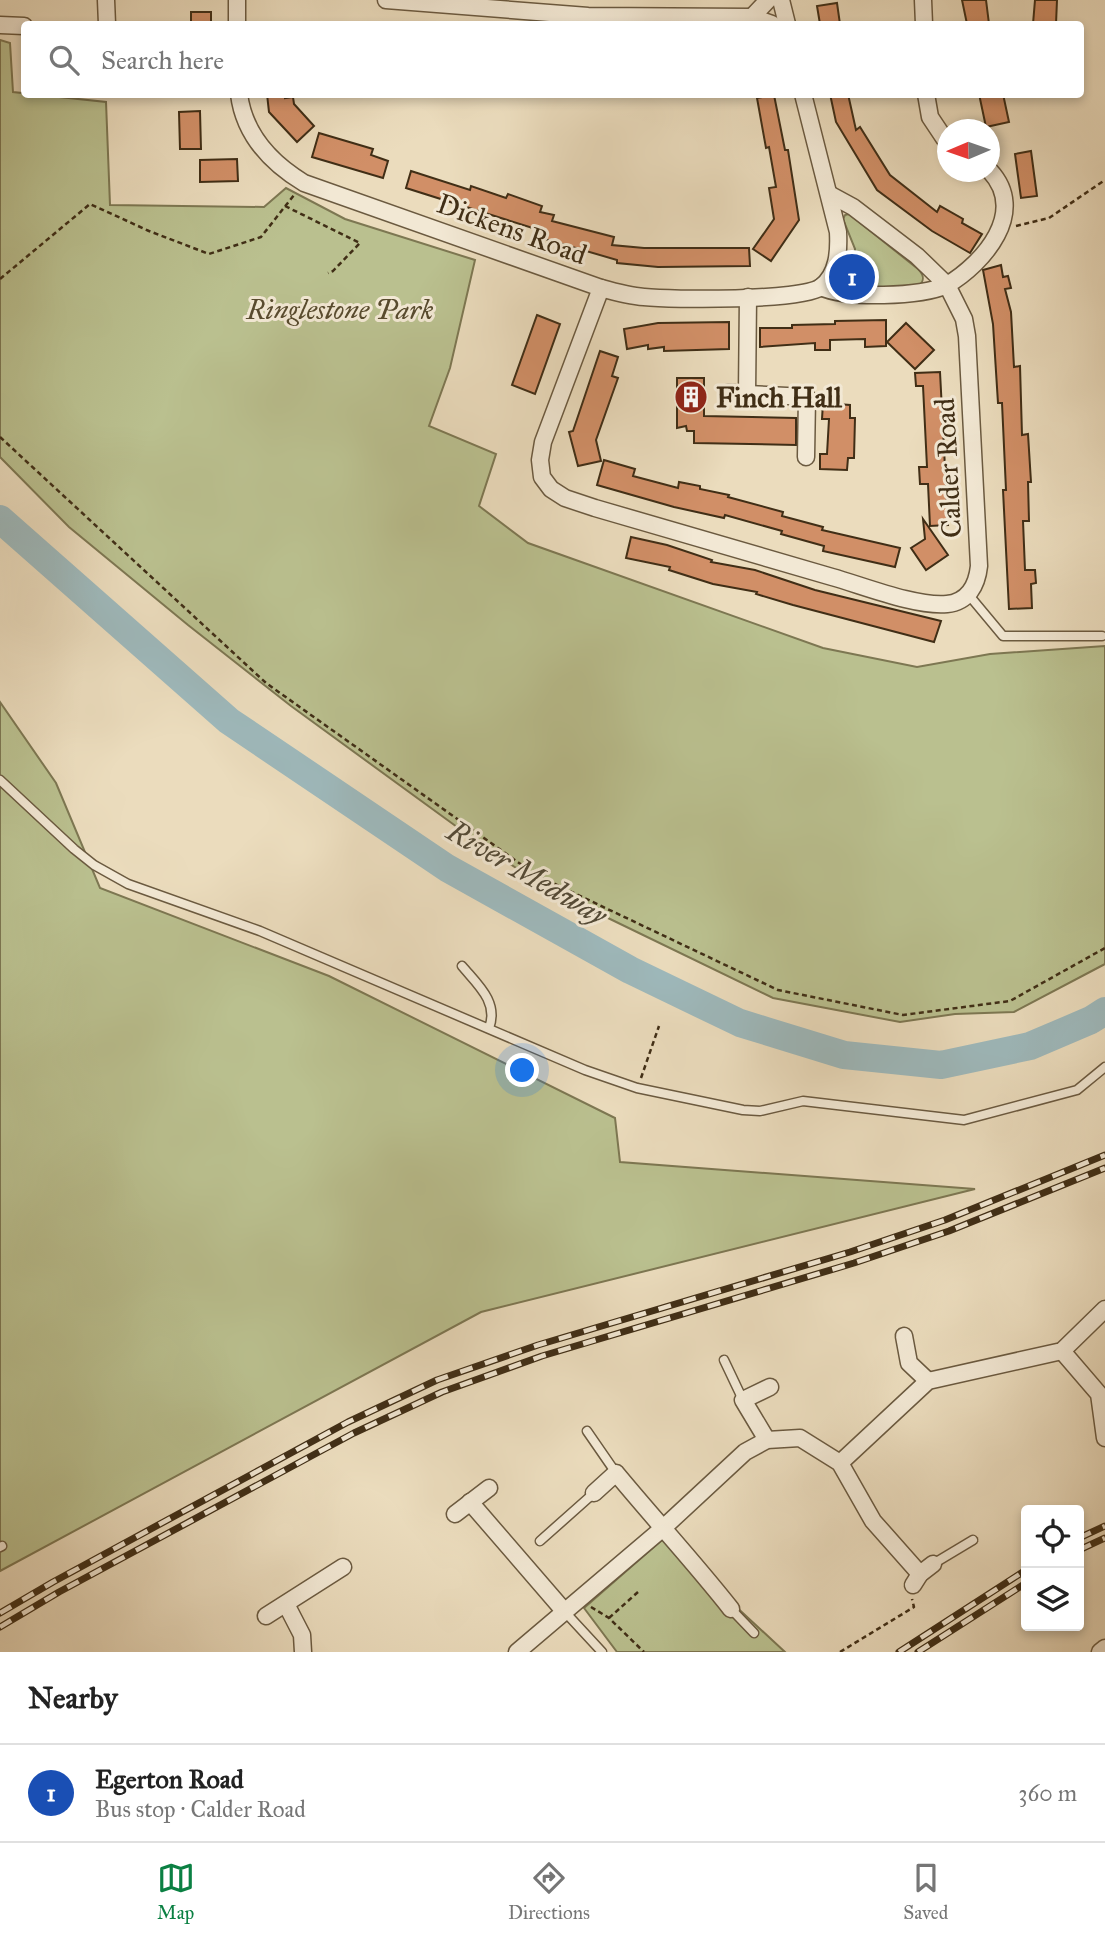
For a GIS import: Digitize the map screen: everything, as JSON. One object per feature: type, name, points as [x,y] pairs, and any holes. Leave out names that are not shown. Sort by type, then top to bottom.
[{"type":"street","points":[[106,0],[107,21]]},
{"type":"street","points":[[237,0],[237,21]]},
{"type":"street","points":[[386,0],[589,16],[752,17],[763,21]]},
{"type":"street","points":[[752,17],[768,0]]},
{"type":"street","points":[[781,0],[786,21]]},
{"type":"street","points":[[923,0],[924,21]]},
{"type":"street","points":[[0,25],[21,26]]},
{"type":"street","name":"Dickens Road","points":[[240,98],[257,141],[274,161],[304,183],[601,288],[646,298],[793,295],[821,287]]},
{"type":"street","points":[[804,98],[838,232],[838,255],[831,275],[821,287],[837,294],[925,292],[947,285],[965,274],[980,260],[998,230],[1004,197],[998,182]]},
{"type":"street","points":[[927,98],[930,117],[937,128]]},
{"type":"street","name":"Calder Road","points":[[829,194],[853,207],[917,256],[947,285],[964,319],[968,345],[979,566],[976,580],[968,594]]},
{"type":"street","points":[[601,288],[543,442],[540,470],[551,489],[565,498],[595,508],[914,600],[948,604],[968,594]]},
{"type":"street","points":[[747,394],[748,296]]},
{"type":"street","points":[[728,393],[807,397],[806,457]]},
{"type":"street","points":[[840,1463],[928,1381],[1062,1351],[1105,1309]]},
{"type":"street","points":[[905,1336],[909,1363],[928,1381]]},
{"type":"street","points":[[1062,1351],[1099,1394],[1105,1438]]},
{"type":"street","points":[[766,1440],[743,1400],[770,1387]]},
{"type":"street","points":[[517,1652],[662,1529],[745,1452],[766,1440],[800,1438],[840,1463],[873,1521],[922,1574]]},
{"type":"street","points":[[594,1493],[616,1474],[732,1609]]},
{"type":"street","points":[[455,1514],[489,1488]]},
{"type":"street","points":[[470,1502],[565,1612]]},
{"type":"street","points":[[266,1616],[343,1567]]},
{"type":"street","points":[[286,1604],[302,1636],[303,1652]]},
{"type":"street","points":[[1100,1652],[1105,1648]]},
{"type":"lane","points":[[968,594],[1003,636],[1102,636]]},
{"type":"lane","points":[[0,780],[74,849],[120,880],[260,931],[585,1070],[637,1088],[755,1111],[803,1101],[964,1120],[1076,1090],[1105,1066]]},
{"type":"lane","points":[[462,966],[484,991],[491,1005],[489,1028]]},
{"type":"lane","points":[[724,1360],[743,1400]]},
{"type":"lane","points":[[587,1431],[616,1474]]},
{"type":"lane","points":[[540,1541],[594,1493]]},
{"type":"lane","points":[[922,1574],[974,1540]]},
{"type":"lane","points":[[732,1609],[754,1633]]},
{"type":"lane","points":[[565,1612],[602,1652]]},
{"type":"path","points":[[998,230],[1049,218],[1105,180]]},
{"type":"path","points":[[0,279],[90,204],[209,254],[261,237],[304,183]]},
{"type":"path","points":[[285,206],[360,243],[328,273]]},
{"type":"path","points":[[0,437],[266,683],[513,859],[536,875],[778,990],[903,1015],[1010,1002],[1105,948]]},
{"type":"path","points":[[637,1088],[659,1026]]},
{"type":"path","points":[[840,1652],[914,1607],[922,1574]]},
{"type":"path","points":[[609,1618],[638,1592]]},
{"type":"path","points":[[582,1597],[590,1606],[609,1618],[644,1652]]},
{"type":"green space","name":"Ringlestone Park","points":[[0,40],[10,43],[13,92],[21,93],[21,98],[69,98],[106,102],[110,205],[264,207],[286,188],[345,219],[475,260],[450,368],[429,426],[496,454],[479,506],[528,543],[823,648],[917,667],[990,654],[1105,646],[1105,964],[1014,1012],[955,1014],[900,1022],[773,998],[528,876],[479,843],[291,706],[188,625],[69,527],[0,457]]},
{"type":"green space","points":[[849,214],[922,273],[919,286],[854,289],[846,286],[854,263],[855,249],[843,219]]},
{"type":"green space","points":[[0,702],[56,783],[100,888],[329,976],[615,1118],[620,1162],[975,1189],[481,1312],[0,1571]]},
{"type":"green space","points":[[663,1539],[785,1652],[617,1652],[584,1608]]},
{"type":"building","points":[[962,0],[986,0],[989,21],[966,21]]},
{"type":"building","points":[[1035,0],[1057,0],[1056,21],[1033,21]]},
{"type":"building","points":[[837,3],[840,21],[820,21],[817,6]]},
{"type":"building","points":[[191,12],[211,12],[211,21],[191,21]]},
{"type":"building","points":[[267,98],[293,98],[294,104],[314,126],[297,142],[269,112]]},
{"type":"building","points":[[757,98],[775,98],[785,150],[788,150],[799,220],[771,261],[753,249],[774,219],[769,188],[776,187],[769,147],[766,148]]},
{"type":"building","points":[[831,98],[849,98],[856,130],[860,127],[890,175],[937,212],[940,206],[982,234],[970,253],[932,231],[877,190],[836,122]]},
{"type":"building","points":[[980,98],[1004,98],[1009,122],[1000,124],[1000,119],[984,119]]},
{"type":"building","points":[[200,111],[201,149],[180,149],[179,112]]},
{"type":"building","points":[[319,133],[373,149],[371,155],[388,161],[383,178],[312,157]]},
{"type":"building","points":[[1031,151],[1037,196],[1021,198],[1015,154]]},
{"type":"building","points":[[237,159],[238,181],[200,182],[200,160]]},
{"type":"building","points":[[411,171],[470,190],[471,186],[506,198],[508,194],[542,206],[540,212],[554,215],[552,221],[614,237],[612,245],[644,248],[749,248],[750,266],[658,267],[617,263],[617,260],[538,237],[539,230],[406,188]]},
{"type":"building","points":[[1001,265],[1003,277],[1008,276],[1011,288],[1005,289],[1011,312],[1014,367],[1020,366],[1022,435],[1028,434],[1031,482],[1028,482],[1029,521],[1023,521],[1025,570],[1035,570],[1036,583],[1031,584],[1032,608],[1009,609],[1002,403],[998,403],[993,324],[983,270]]},
{"type":"building","points":[[537,315],[560,324],[535,394],[512,385]]},
{"type":"building","points":[[886,320],[886,346],[865,347],[865,339],[830,340],[830,350],[815,350],[815,343],[760,347],[760,328],[835,324],[835,321]]},
{"type":"building","points":[[729,322],[729,349],[664,351],[664,347],[648,349],[648,345],[627,349],[624,329],[658,323]]},
{"type":"building","points":[[906,323],[934,350],[915,369],[887,342]]},
{"type":"building","points":[[600,351],[618,357],[612,376],[618,378],[596,440],[601,461],[578,466],[569,432],[573,431]]},
{"type":"building","points":[[940,372],[948,525],[930,526],[928,484],[920,484],[919,467],[927,467],[923,386],[916,386],[915,373]]},
{"type":"building","points":[[677,378],[704,378],[704,416],[796,418],[796,445],[694,443],[694,431],[687,431],[686,426],[677,428]]},
{"type":"building","points":[[823,403],[850,405],[850,418],[855,418],[854,458],[848,458],[847,470],[820,469],[820,454],[827,454],[829,419],[822,419]]},
{"type":"building","points":[[604,460],[635,469],[633,476],[678,488],[679,482],[700,486],[700,489],[783,512],[782,516],[823,527],[822,530],[900,548],[895,567],[823,551],[824,546],[725,515],[724,518],[674,507],[597,485]]},
{"type":"building","points":[[923,519],[948,555],[926,570],[911,548],[925,539]]},
{"type":"building","points":[[631,537],[667,545],[712,560],[711,562],[755,570],[815,590],[941,621],[934,642],[793,605],[756,594],[757,592],[713,584],[669,570],[670,567],[626,558]]},
{"type":"waterway","name":"River Medway","points":[[0,519],[229,721],[447,868],[630,970],[740,1023],[844,1055],[941,1065],[1030,1046],[1091,1020],[1105,1011]]},
{"type":"railway","points":[[0,1613],[348,1422],[437,1380],[538,1345],[850,1252],[945,1220],[1105,1155]]},
{"type":"railway","points":[[0,1627],[59,1592],[354,1433],[442,1392],[542,1356],[854,1263],[949,1231],[1105,1168]]},
{"type":"railway","points":[[1084,1536],[1105,1526]]},
{"type":"railway","points":[[1084,1548],[1105,1538]]},
{"type":"railway","points":[[899,1652],[1021,1573]]},
{"type":"railway","points":[[918,1652],[1021,1586]]},
{"type":"place","name":"Egerton Road","points":[[852,277]]},
{"type":"place","name":"Finch Hall","points":[[691,397]]}]
